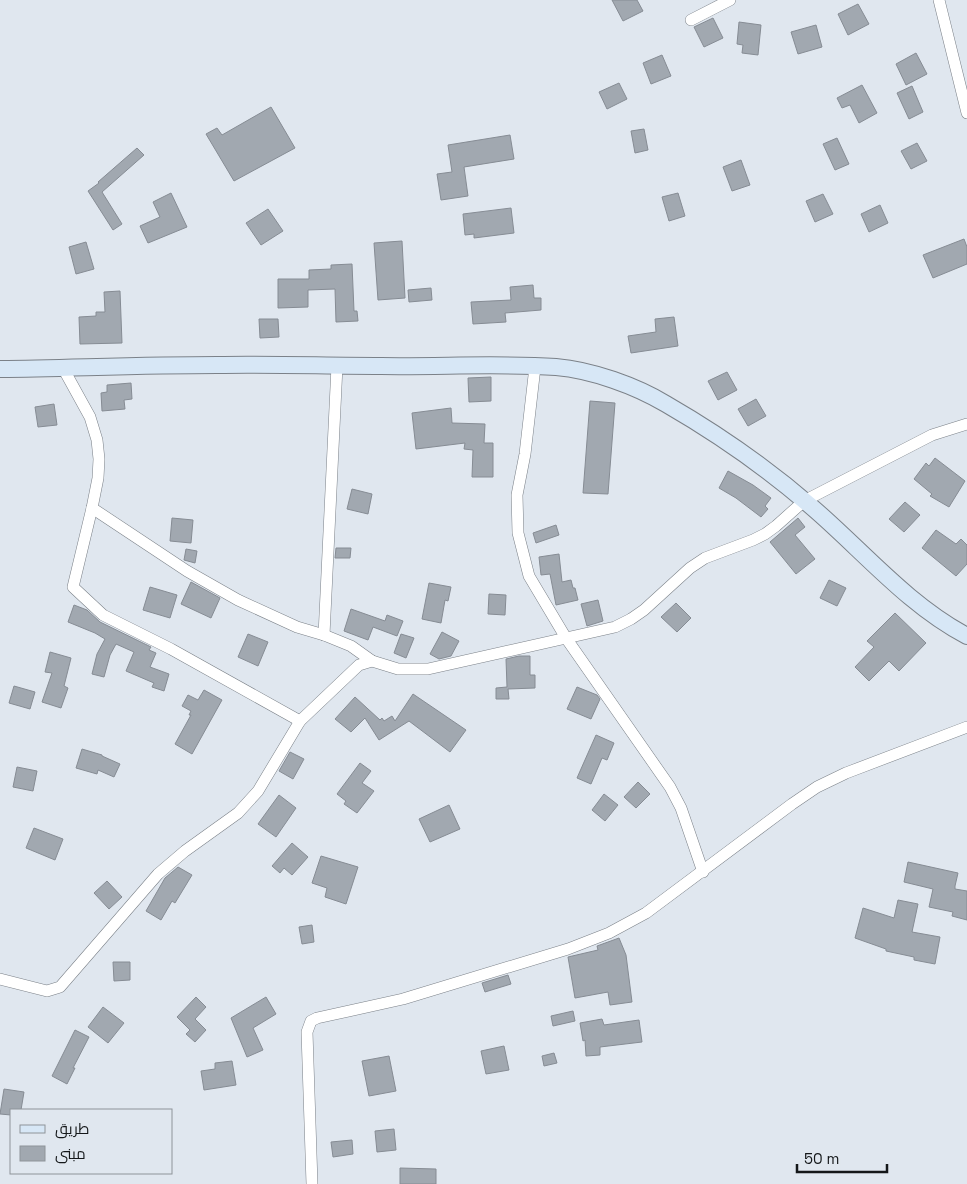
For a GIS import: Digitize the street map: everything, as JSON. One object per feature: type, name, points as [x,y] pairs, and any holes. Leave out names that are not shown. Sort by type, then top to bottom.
[{"type":"street","points":[[691,20],[730,0]]},
{"type":"street","points":[[939,0],[967,113]]},
{"type":"street","points":[[0,368],[219,364],[558,367],[601,376],[629,385],[664,402],[715,434],[762,467],[804,501],[906,593],[955,630],[967,636]]},
{"type":"street","points":[[324,635],[337,366]]},
{"type":"street","points":[[535,367],[525,454],[518,495],[518,533],[529,576],[566,638],[670,787],[680,808],[703,872]]},
{"type":"street","points":[[63,368],[90,417],[97,440],[99,459],[98,478],[92,508],[73,587],[103,615],[171,649],[300,721]]},
{"type":"street","points":[[92,508],[187,571],[238,600],[297,627],[351,646],[372,661],[398,668],[428,669],[615,627],[644,610],[690,568],[705,558],[765,534],[804,501],[918,442],[932,435],[967,424]]},
{"type":"street","points":[[0,979],[47,991],[60,986],[158,874],[245,806],[258,791],[300,721],[359,665],[372,661]]},
{"type":"street","points":[[312,1184],[307,1032],[312,1021],[317,1018],[403,999],[568,949],[609,933],[646,913],[817,787],[846,773],[967,727]]},
{"type":"building","points":[[612,0],[637,0],[643,11],[623,21]]},
{"type":"building","points":[[858,4],[869,24],[848,35],[838,14]]},
{"type":"building","points":[[713,18],[723,38],[704,47],[694,27]]},
{"type":"building","points":[[739,22],[761,25],[758,55],[742,53],[743,45],[737,44]]},
{"type":"building","points":[[816,25],[822,47],[798,54],[791,32]]},
{"type":"building","points":[[916,53],[927,74],[906,85],[896,64]]},
{"type":"building","points":[[662,55],[671,76],[651,84],[643,63]]},
{"type":"building","points":[[619,83],[627,99],[607,109],[599,92]]},
{"type":"building","points":[[862,85],[877,113],[859,123],[850,105],[842,108],[837,98]]},
{"type":"building","points":[[912,86],[923,112],[909,119],[897,93]]},
{"type":"building","points":[[271,107],[295,148],[234,181],[206,134],[217,128],[222,135]]},
{"type":"building","points":[[644,129],[648,150],[635,153],[631,131]]},
{"type":"building","points":[[510,135],[514,159],[464,167],[468,196],[441,200],[437,174],[452,172],[448,145]]},
{"type":"building","points":[[837,138],[849,164],[835,170],[823,144]]},
{"type":"building","points":[[917,143],[927,161],[911,169],[901,151]]},
{"type":"building","points":[[137,148],[144,155],[102,192],[122,224],[113,230],[88,191]]},
{"type":"building","points":[[741,160],[750,185],[732,191],[723,167]]},
{"type":"building","points":[[171,193],[187,227],[148,243],[140,226],[160,217],[153,202]]},
{"type":"building","points":[[678,193],[685,216],[669,221],[662,197]]},
{"type":"building","points":[[823,194],[833,214],[815,222],[806,201]]},
{"type":"building","points":[[880,205],[888,223],[869,232],[861,214]]},
{"type":"building","points":[[511,208],[514,233],[474,238],[474,234],[465,235],[463,214]]},
{"type":"building","points":[[268,209],[283,231],[261,245],[246,223]]},
{"type":"building","points":[[964,239],[967,247],[967,264],[933,278],[923,255]]},
{"type":"building","points":[[402,241],[405,298],[378,300],[374,243]]},
{"type":"building","points":[[86,242],[94,269],[76,274],[69,247]]},
{"type":"building","points":[[352,264],[354,311],[357,311],[358,321],[336,322],[335,289],[308,290],[308,307],[278,308],[278,279],[309,279],[309,270],[331,269],[331,265]]},
{"type":"building","points":[[533,285],[534,298],[541,298],[541,310],[505,313],[506,322],[473,324],[471,302],[511,300],[510,287]]},
{"type":"building","points":[[431,288],[432,300],[409,302],[408,290]]},
{"type":"building","points":[[120,291],[122,343],[80,344],[79,317],[96,316],[96,312],[105,312],[104,292]]},
{"type":"building","points":[[674,317],[678,346],[631,353],[628,336],[656,332],[655,319]]},
{"type":"building","points":[[259,319],[278,319],[279,337],[260,338]]},
{"type":"building","points":[[727,372],[737,390],[718,400],[708,381]]},
{"type":"building","points":[[491,377],[491,401],[469,402],[468,378]]},
{"type":"building","points":[[131,383],[132,399],[124,400],[125,409],[102,411],[101,393],[107,392],[107,385]]},
{"type":"building","points":[[756,399],[766,416],[748,426],[738,409]]},
{"type":"building","points":[[590,401],[615,403],[608,494],[583,493]]},
{"type":"building","points":[[54,404],[57,425],[38,427],[35,407]]},
{"type":"building","points":[[451,408],[452,423],[485,424],[484,443],[493,443],[493,477],[472,477],[473,450],[464,449],[465,443],[416,449],[412,413]]},
{"type":"building","points":[[935,458],[965,481],[949,507],[930,496],[932,494],[914,479],[926,463],[929,466]]},
{"type":"building","points":[[728,471],[771,498],[765,506],[768,509],[761,517],[719,488]]},
{"type":"building","points":[[352,489],[372,494],[368,514],[347,509]]},
{"type":"building","points":[[905,502],[920,515],[904,532],[889,519]]},
{"type":"building","points":[[172,518],[193,520],[191,543],[170,541]]},
{"type":"building","points":[[798,518],[805,527],[795,535],[815,559],[796,574],[770,542]]},
{"type":"building","points":[[556,525],[559,535],[536,543],[533,533]]},
{"type":"building","points":[[936,530],[956,544],[961,539],[967,545],[967,564],[956,576],[922,548]]},
{"type":"building","points":[[336,548],[351,548],[350,558],[335,558]]},
{"type":"building","points":[[186,549],[197,551],[195,563],[184,560]]},
{"type":"building","points":[[559,554],[562,582],[571,580],[578,600],[556,605],[550,574],[541,575],[539,557]]},
{"type":"building","points":[[829,580],[846,588],[837,606],[820,598]]},
{"type":"building","points":[[191,582],[220,598],[211,618],[181,604]]},
{"type":"building","points":[[429,583],[451,587],[448,601],[445,600],[441,623],[422,619]]},
{"type":"building","points":[[150,587],[177,595],[170,618],[143,610]]},
{"type":"building","points":[[489,594],[506,595],[505,615],[488,614]]},
{"type":"building","points":[[598,600],[603,621],[587,626],[581,604]]},
{"type":"building","points":[[676,603],[691,618],[677,632],[661,617]]},
{"type":"building","points":[[74,605],[87,610],[100,622],[151,647],[149,650],[156,653],[150,667],[169,674],[164,691],[152,687],[154,683],[126,671],[134,652],[116,644],[110,655],[104,677],[92,674],[97,654],[105,639],[68,622]]},
{"type":"building","points":[[351,609],[385,621],[387,615],[403,621],[397,636],[373,627],[368,640],[344,631]]},
{"type":"building","points":[[895,613],[926,643],[899,671],[889,661],[869,681],[855,667],[874,647],[867,641]]},
{"type":"building","points":[[442,632],[459,641],[451,656],[439,659],[430,654]]},
{"type":"building","points":[[248,634],[268,642],[258,666],[238,657]]},
{"type":"building","points":[[401,634],[414,638],[406,658],[394,653]]},
{"type":"building","points":[[50,652],[71,658],[64,686],[68,688],[61,708],[42,702],[52,673],[45,672]]},
{"type":"building","points":[[530,656],[530,675],[535,675],[535,688],[508,689],[509,699],[496,699],[496,688],[507,687],[506,659]]},
{"type":"building","points":[[14,686],[35,692],[30,709],[9,703]]},
{"type":"building","points":[[577,687],[597,695],[600,699],[591,719],[567,709]]},
{"type":"building","points":[[204,690],[222,700],[192,754],[175,744],[191,715],[189,715],[191,711],[182,706],[188,695],[198,700]]},
{"type":"building","points":[[413,694],[466,730],[450,752],[409,721],[379,740],[365,718],[351,732],[335,719],[355,697],[380,720],[382,718],[384,721],[392,716],[395,721]]},
{"type":"building","points":[[596,735],[614,743],[607,760],[602,758],[591,784],[577,778]]},
{"type":"building","points":[[82,749],[102,755],[120,764],[114,777],[98,770],[97,774],[76,768]]},
{"type":"building","points":[[290,752],[304,759],[293,779],[279,771]]},
{"type":"building","points":[[360,763],[371,771],[362,783],[374,791],[357,813],[344,804],[346,801],[337,794]]},
{"type":"building","points":[[17,767],[37,771],[33,791],[13,787]]},
{"type":"building","points":[[638,782],[650,794],[636,808],[624,797]]},
{"type":"building","points":[[604,794],[618,805],[605,821],[592,810]]},
{"type":"building","points":[[279,795],[296,808],[276,837],[258,824]]},
{"type":"building","points":[[449,805],[460,829],[430,842],[419,819]]},
{"type":"building","points":[[34,828],[63,839],[55,860],[26,848]]},
{"type":"building","points":[[292,843],[308,857],[292,875],[284,868],[280,873],[272,866]]},
{"type":"building","points":[[321,856],[358,867],[346,904],[325,897],[327,888],[312,883]]},
{"type":"building","points":[[908,862],[958,873],[955,889],[967,891],[967,920],[952,916],[953,912],[929,907],[933,889],[904,882]]},
{"type":"building","points":[[178,867],[192,875],[175,903],[172,901],[161,920],[146,911],[165,878]]},
{"type":"building","points":[[107,881],[122,897],[109,909],[94,893]]},
{"type":"building","points":[[898,900],[918,904],[912,932],[940,937],[935,964],[914,960],[914,957],[886,951],[886,949],[855,938],[863,908],[894,918]]},
{"type":"building","points":[[312,925],[314,942],[302,944],[299,927]]},
{"type":"building","points":[[619,938],[626,955],[632,1002],[610,1005],[608,992],[575,998],[568,957],[598,950],[597,946]]},
{"type":"building","points":[[113,962],[130,962],[130,980],[114,981]]},
{"type":"building","points":[[508,975],[511,984],[485,992],[482,983]]},
{"type":"building","points":[[196,997],[206,1007],[195,1019],[206,1030],[195,1042],[186,1034],[190,1030],[177,1017]]},
{"type":"building","points":[[266,997],[276,1014],[253,1028],[263,1050],[247,1057],[231,1018]]},
{"type":"building","points":[[103,1007],[124,1023],[108,1043],[88,1027]]},
{"type":"building","points":[[573,1011],[575,1021],[553,1026],[551,1016]]},
{"type":"building","points":[[602,1019],[604,1025],[639,1020],[642,1042],[600,1047],[600,1055],[586,1056],[585,1040],[583,1041],[580,1023]]},
{"type":"building","points":[[75,1030],[89,1037],[67,1084],[52,1076]]},
{"type":"building","points":[[504,1046],[509,1070],[486,1074],[481,1051]]},
{"type":"building","points":[[554,1053],[557,1063],[544,1066],[542,1056]]},
{"type":"building","points":[[389,1056],[396,1091],[369,1096],[362,1061]]},
{"type":"building","points":[[232,1061],[236,1085],[204,1090],[201,1071],[215,1069],[215,1063]]},
{"type":"building","points":[[4,1089],[24,1092],[21,1109],[10,1109],[10,1115],[0,1114]]},
{"type":"building","points":[[394,1129],[396,1150],[377,1152],[375,1131]]},
{"type":"building","points":[[352,1140],[353,1154],[333,1157],[331,1142]]},
{"type":"building","points":[[400,1168],[436,1169],[436,1184],[400,1184]]}]
